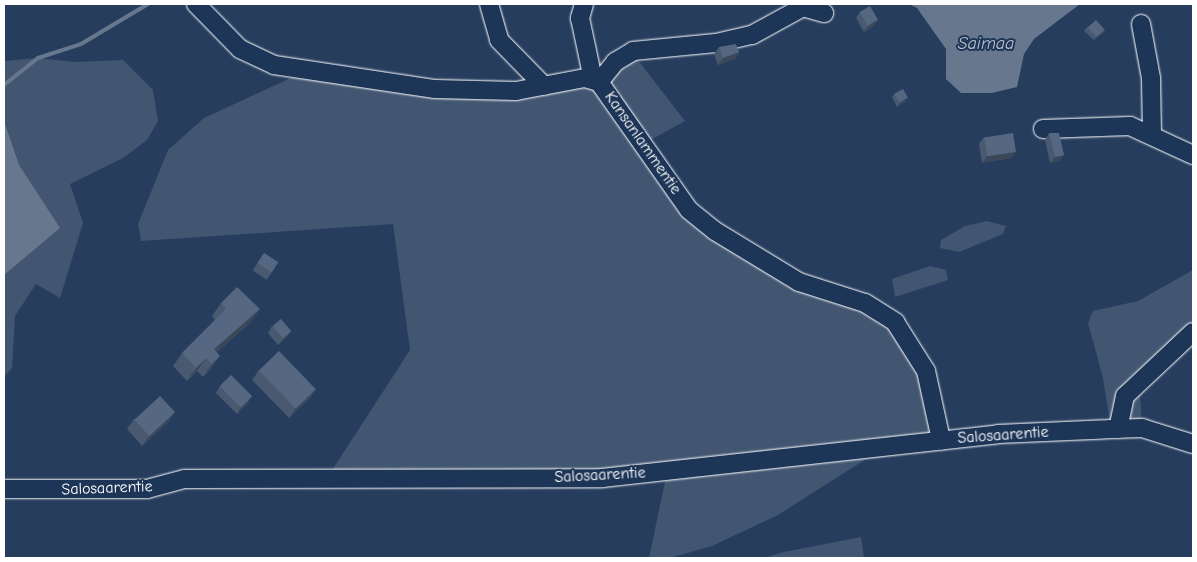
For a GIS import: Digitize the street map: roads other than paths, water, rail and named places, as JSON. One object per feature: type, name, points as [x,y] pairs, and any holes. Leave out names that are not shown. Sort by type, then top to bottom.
[{"type":"street","name":"Kansanlammentie","points":[[196,4],[229,40],[262,62],[435,89],[516,91],[596,80],[689,210],[714,231],[799,282],[864,303],[894,322],[926,371],[941,440]]},
{"type":"street","points":[[489,4],[499,40],[544,86]]},
{"type":"street","points":[[584,4],[580,18],[596,80],[616,62],[633,51],[752,35],[803,7],[824,13]]},
{"type":"street","points":[[1140,24],[1151,78],[1154,135]]},
{"type":"street","points":[[1043,129],[1130,126],[1154,135],[1193,156]]},
{"type":"street","points":[[1118,429],[1125,396],[1174,346],[1193,332]]},
{"type":"street","points":[[1174,346],[1193,340]]},
{"type":"street","name":"Salosaarentie","points":[[4,489],[147,489],[185,478],[602,478],[941,440],[1142,428],[1193,444]]},
{"type":"water","name":"Saimaa","points":[[909,4],[1080,4],[1034,39],[1024,54],[1017,87],[992,93],[961,93],[946,79],[946,49],[917,8]]},
{"type":"water","points":[[4,121],[19,165],[60,228],[4,275]]},
{"type":"waterway","points":[[4,85],[38,58],[81,44],[148,4]]}]
